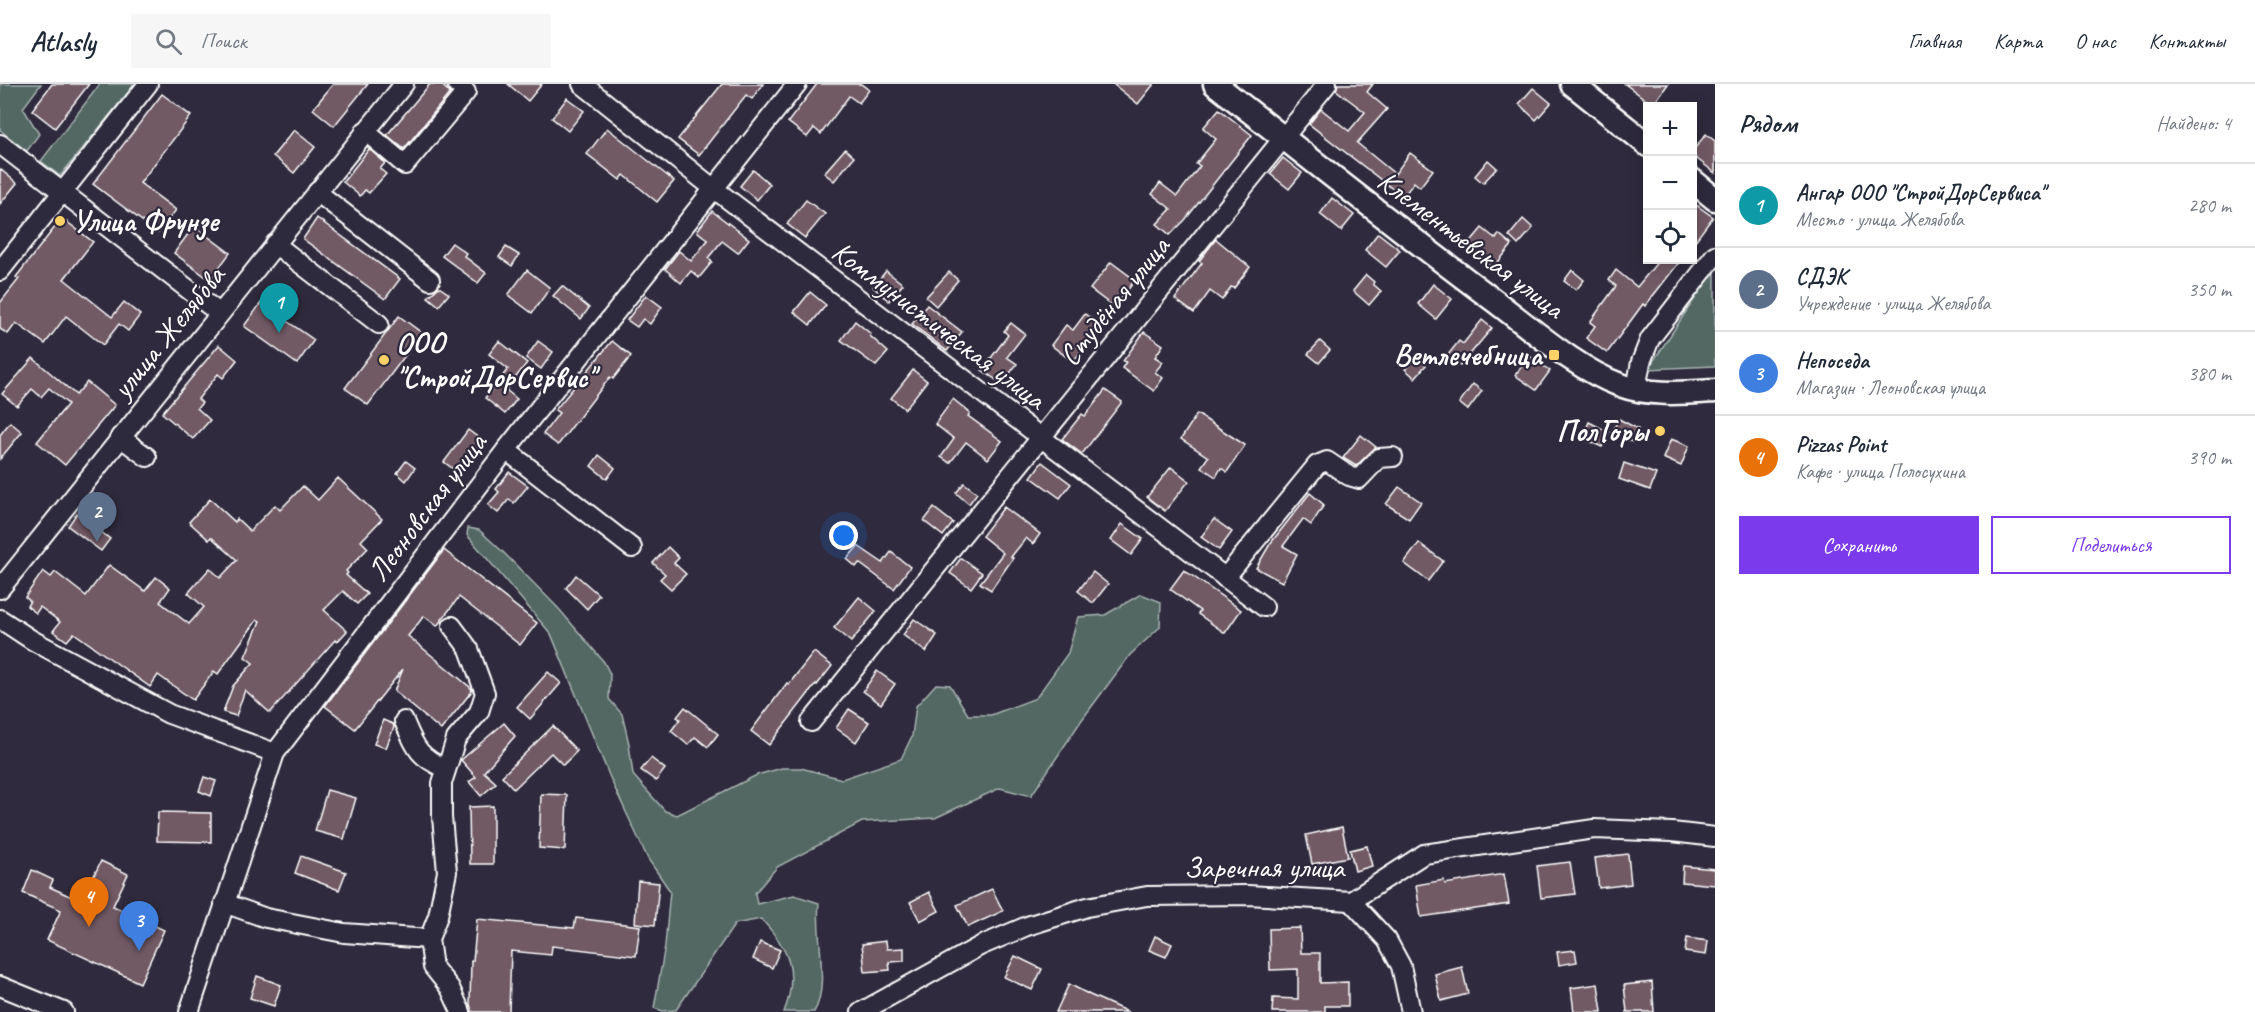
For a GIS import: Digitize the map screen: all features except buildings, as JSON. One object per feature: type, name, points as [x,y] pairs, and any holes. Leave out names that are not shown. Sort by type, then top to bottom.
[{"type":"main road","name":"Клементьевская улица","points":[[1215,84],[1552,344],[1602,377],[1636,389],[1665,393],[1715,392]]},
{"type":"main road","points":[[1572,84],[1643,141]]},
{"type":"main road","points":[[1697,184],[1715,199]]},
{"type":"street","points":[[0,271],[148,84]]},
{"type":"street","name":"улица Желябова","points":[[0,589],[404,84]]},
{"type":"street","points":[[365,131],[405,165],[466,92],[457,84]]},
{"type":"street","name":"Коммунистическая улица","points":[[582,84],[713,188],[1264,608]]},
{"type":"street","name":"Леоновская улица","points":[[189,1012],[274,753],[506,450],[797,84]]},
{"type":"street","name":"Студёная улица","points":[[811,722],[1326,84]]},
{"type":"street","points":[[0,144],[219,313]]},
{"type":"street","points":[[317,192],[430,280]]},
{"type":"street","points":[[275,244],[378,324]]},
{"type":"street","points":[[1636,389],[1641,362],[1650,339],[1715,255]]},
{"type":"street","points":[[120,437],[147,457]]},
{"type":"street","points":[[506,450],[632,548]]},
{"type":"street","points":[[1225,579],[1317,465],[1327,461],[1349,477],[1359,479],[1380,458],[1393,457]]},
{"type":"street","points":[[0,619],[32,640],[169,714],[274,753]]},
{"type":"street","points":[[452,626],[469,649],[484,693],[479,712],[456,740],[442,783],[442,817],[447,872],[438,916],[429,939],[433,967],[450,988],[461,1012]]},
{"type":"street","points":[[404,721],[416,749],[428,762],[446,769]]},
{"type":"street","name":"Заречная улица","points":[[861,1012],[980,946],[1027,926],[1087,907],[1147,896],[1248,895],[1351,900],[1424,854],[1594,829],[1672,832],[1715,837]]},
{"type":"street","points":[[1351,900],[1387,940],[1401,966],[1411,1012]]},
{"type":"street","points":[[224,903],[266,918],[344,933],[429,939]]},
{"type":"street","points":[[0,986],[64,1012]]},
{"type":"green space","points":[[0,84],[41,84],[23,108],[39,134],[27,151],[0,130]]},
{"type":"green space","points":[[100,84],[135,84],[60,176],[41,161]]},
{"type":"green space","points":[[1715,268],[1715,366],[1648,369]]},
{"type":"green space","points":[[468,528],[479,530],[504,553],[559,609],[604,662],[610,674],[609,699],[622,714],[633,775],[665,811],[677,815],[757,775],[782,768],[801,768],[842,779],[901,759],[912,736],[916,706],[936,684],[950,685],[968,715],[991,715],[1036,698],[1068,653],[1078,617],[1105,615],[1141,594],[1161,602],[1160,627],[1130,655],[1081,721],[1031,796],[1000,788],[935,818],[862,822],[777,867],[755,893],[757,904],[794,895],[819,903],[822,974],[819,1001],[814,1012],[784,1012],[791,985],[789,962],[779,940],[761,919],[735,924],[676,1010],[663,1011],[654,1008],[665,946],[670,891],[648,859],[611,780],[551,634],[467,535]]},
{"type":"place","name":"Улица Фрунзе","points":[[60,221]]},
{"type":"place","name":"Ангар ООО \"СтройДорСервиса\"","points":[[279,333]]},
{"type":"place","name":"Ветлечебница","points":[[1554,355]]},
{"type":"place","name":"ООО \"СтройДорСервис\"","points":[[384,360]]},
{"type":"place","name":"ПолГоры","points":[[1660,431]]},
{"type":"place","name":"СДЭК","points":[[97,542]]},
{"type":"place","name":"Pizzas Point","points":[[89,927]]},
{"type":"place","name":"Непоседа","points":[[139,951]]}]
